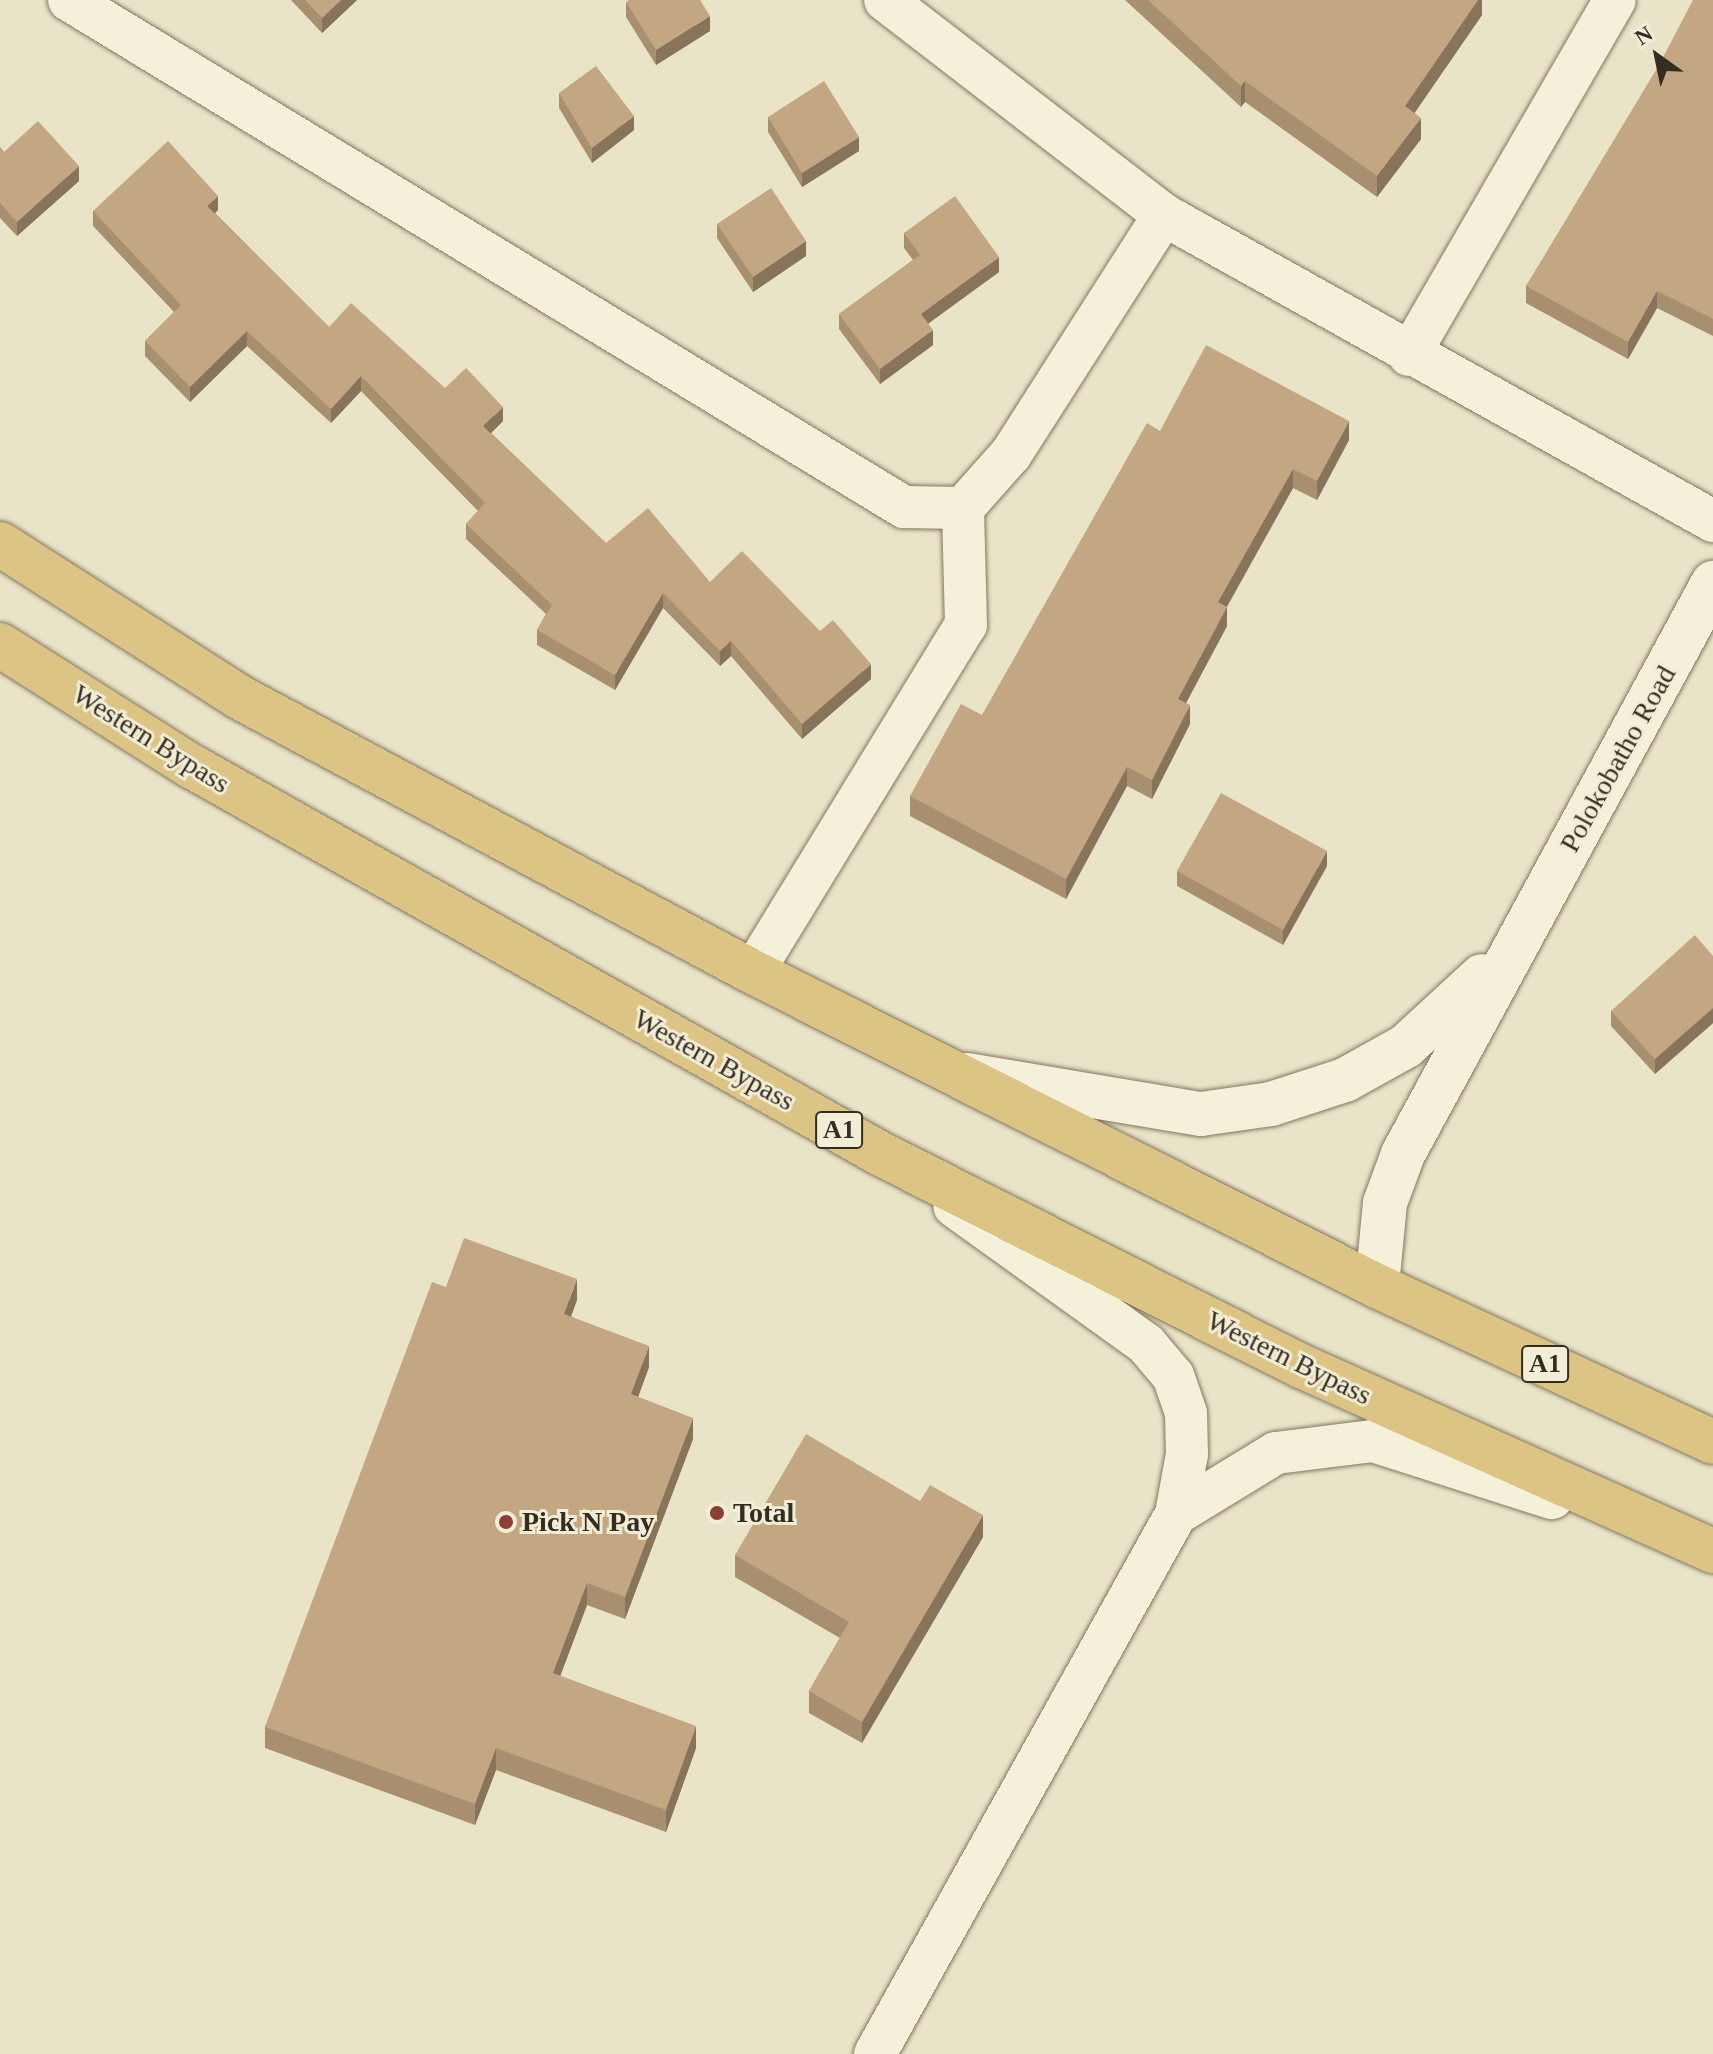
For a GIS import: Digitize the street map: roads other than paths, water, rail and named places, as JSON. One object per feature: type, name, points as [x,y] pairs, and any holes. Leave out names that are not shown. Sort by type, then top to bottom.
[{"type":"highway","name":"A1","points":[[0,544],[239,697],[753,972],[1377,1286],[1713,1442]]},
{"type":"highway","name":"Western Bypass","points":[[0,645],[191,766],[881,1154],[1301,1366],[1713,1554]]},
{"type":"street","points":[[69,0],[904,507],[963,508]]},
{"type":"street","points":[[885,0],[1164,215],[1409,355],[1713,521]]},
{"type":"street","points":[[1409,355],[1615,0]]},
{"type":"street","points":[[753,972],[966,625],[963,508],[1011,454],[1164,215]]},
{"type":"street","name":"Polokobatho Road","points":[[1377,1286],[1385,1203],[1403,1154],[1713,583]]},
{"type":"street","points":[[945,1071],[1201,1114],[1271,1104],[1345,1080],[1406,1046],[1522,934]]},
{"type":"street","points":[[875,2054],[1176,1514],[1186,1413],[1173,1376],[1146,1344],[881,1154]]},
{"type":"street","points":[[1176,1514],[1276,1453],[1373,1441],[1431,1455],[1713,1554]]},
{"type":"place","name":"Total","points":[[717,1513]]},
{"type":"place","name":"Pick N Pay","points":[[506,1522]]}]
